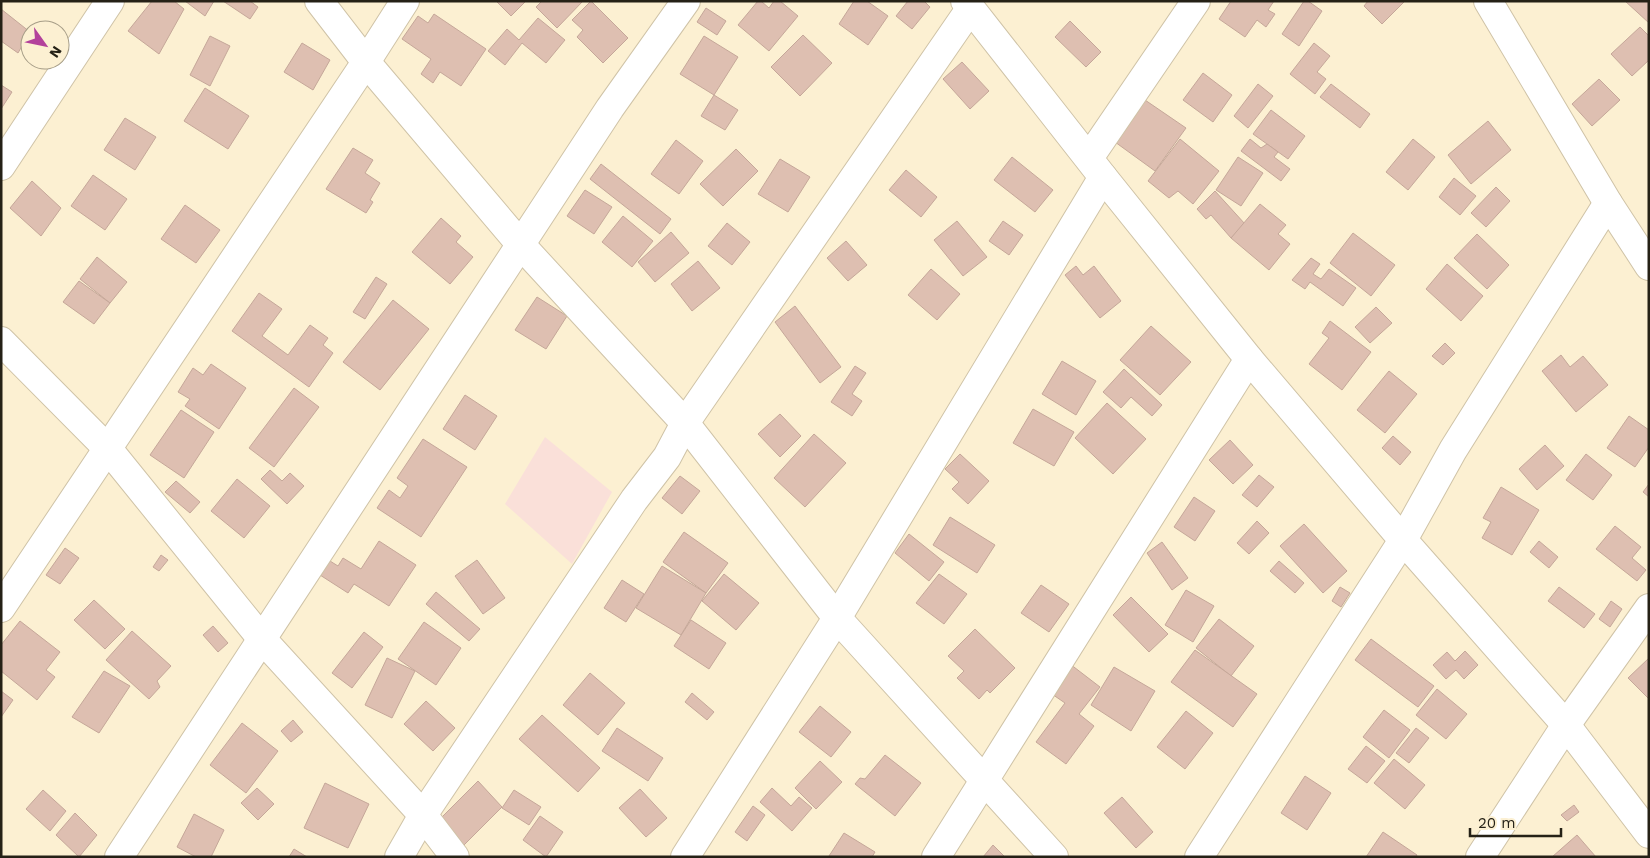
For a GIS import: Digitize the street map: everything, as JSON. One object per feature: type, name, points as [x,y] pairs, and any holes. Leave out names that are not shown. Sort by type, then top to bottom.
[{"type":"street","points":[[1,166],[110,1]]},
{"type":"street","points":[[319,1],[366,62],[521,245],[685,423],[837,618],[1054,857]]},
{"type":"street","points":[[1,608],[109,450],[405,1]]},
{"type":"street","points":[[119,857],[610,108],[686,1]]},
{"type":"street","points":[[685,857],[837,618],[1096,168],[1196,1]]},
{"type":"street","points":[[1488,1],[1608,203],[1649,266]]},
{"type":"street","points":[[398,857],[423,815],[634,500],[667,457],[685,423],[968,5],[1249,359],[1403,540],[1566,725],[1649,834]]},
{"type":"street","points":[[1198,857],[1403,540],[1453,450],[1608,203]]},
{"type":"street","points":[[1,340],[109,450],[261,638],[423,815],[455,857]]},
{"type":"street","points":[[936,857],[1249,359]]},
{"type":"street","points":[[1480,857],[1566,725],[1649,608]]},
{"type":"shaded area","points":[[545,437],[612,492],[572,564],[505,504]]},
{"type":"building","points":[[152,1],[174,1],[184,9],[159,54],[128,31]]},
{"type":"building","points":[[185,1],[214,1],[205,16]]},
{"type":"building","points":[[223,1],[250,1],[258,7],[250,19]]},
{"type":"building","points":[[496,1],[526,1],[511,16]]},
{"type":"building","points":[[542,1],[583,1],[557,28],[536,7]]},
{"type":"building","points":[[591,1],[628,38],[603,63],[577,37],[583,30],[572,20]]},
{"type":"building","points":[[758,1],[761,1],[769,8],[774,1],[780,1],[798,16],[769,51],[738,25]]},
{"type":"building","points":[[854,1],[867,1],[888,16],[868,45],[839,24]]},
{"type":"building","points":[[908,1],[924,1],[930,7],[912,29],[896,16]]},
{"type":"building","points":[[1231,1],[1274,1],[1268,10],[1275,14],[1266,27],[1257,20],[1245,37],[1219,19]]},
{"type":"building","points":[[1304,1],[1308,1],[1322,11],[1299,46],[1282,34]]},
{"type":"building","points":[[1368,1],[1405,1],[1382,24],[1364,6]]},
{"type":"building","points":[[1625,1],[1649,1],[1649,23]]},
{"type":"building","points":[[706,8],[726,21],[717,35],[697,22]]},
{"type":"building","points":[[1,9],[20,24],[20,50],[18,53],[1,41]]},
{"type":"building","points":[[434,14],[486,49],[461,86],[440,72],[433,83],[421,74],[431,59],[402,39],[418,16],[428,23]]},
{"type":"building","points":[[538,18],[565,40],[546,63],[522,43],[505,65],[488,51],[507,29],[519,40]]},
{"type":"building","points":[[1070,21],[1101,52],[1086,67],[1055,37]]},
{"type":"building","points":[[1640,27],[1649,36],[1649,60],[1632,76],[1611,54]]},
{"type":"building","points":[[803,35],[832,63],[800,96],[771,67]]},
{"type":"building","points":[[210,36],[230,46],[210,86],[190,75]]},
{"type":"building","points":[[704,36],[738,57],[714,95],[680,74]]},
{"type":"building","points":[[302,43],[330,60],[313,90],[284,72]]},
{"type":"building","points":[[1314,43],[1330,56],[1317,72],[1326,79],[1315,94],[1290,74]]},
{"type":"building","points":[[962,62],[989,91],[970,109],[943,79]]},
{"type":"building","points":[[1203,73],[1232,95],[1213,122],[1183,100]]},
{"type":"building","points":[[1599,79],[1620,100],[1592,126],[1572,104]]},
{"type":"building","points":[[1258,84],[1273,96],[1248,128],[1234,116]]},
{"type":"building","points":[[1331,84],[1370,114],[1360,128],[1320,97]]},
{"type":"building","points":[[1,85],[12,92],[1,109]]},
{"type":"building","points":[[205,88],[249,116],[228,149],[184,121]]},
{"type":"building","points":[[714,95],[738,110],[725,130],[701,116]]},
{"type":"building","points":[[1145,100],[1186,128],[1155,171],[1115,142]]},
{"type":"building","points":[[1271,110],[1305,136],[1288,159],[1253,134]]},
{"type":"building","points":[[125,118],[156,137],[135,170],[104,150]]},
{"type":"building","points":[[1488,121],[1511,150],[1471,184],[1448,155]]},
{"type":"building","points":[[1180,139],[1219,171],[1193,204],[1178,191],[1169,198],[1148,181]]},
{"type":"building","points":[[1250,139],[1261,148],[1267,144],[1278,152],[1274,157],[1290,169],[1281,181],[1241,151]]},
{"type":"building","points":[[1413,139],[1435,157],[1408,190],[1386,172]]},
{"type":"building","points":[[676,140],[703,161],[679,194],[651,174]]},
{"type":"building","points":[[353,148],[373,160],[365,173],[380,183],[370,200],[373,202],[366,213],[326,189]]},
{"type":"building","points":[[736,149],[758,171],[723,206],[700,184]]},
{"type":"building","points":[[1012,157],[1053,190],[1035,212],[994,180]]},
{"type":"building","points":[[1238,157],[1263,173],[1241,206],[1216,190]]},
{"type":"building","points":[[780,159],[810,177],[788,212],[758,194]]},
{"type":"building","points":[[601,164],[671,219],[660,234],[590,179]]},
{"type":"building","points":[[906,170],[937,197],[921,217],[889,190]]},
{"type":"building","points":[[93,175],[127,199],[105,230],[71,206]]},
{"type":"building","points":[[1454,178],[1476,196],[1460,215],[1439,197]]},
{"type":"building","points":[[32,181],[61,208],[41,236],[10,208]]},
{"type":"building","points":[[1496,187],[1510,201],[1486,227],[1471,213]]},
{"type":"building","points":[[585,190],[612,207],[594,234],[567,216]]},
{"type":"building","points":[[1215,191],[1245,224],[1231,238],[1211,215],[1206,219],[1197,209]]},
{"type":"building","points":[[1260,204],[1286,225],[1278,234],[1290,244],[1269,270],[1231,238]]},
{"type":"building","points":[[185,205],[220,230],[196,263],[161,239]]},
{"type":"building","points":[[623,216],[653,241],[632,267],[602,242]]},
{"type":"building","points":[[441,218],[461,236],[456,242],[473,257],[450,284],[412,252]]},
{"type":"building","points":[[957,221],[987,257],[963,276],[934,240]]},
{"type":"building","points":[[1003,221],[1023,235],[1009,255],[989,241]]},
{"type":"building","points":[[727,223],[750,242],[732,265],[708,246]]},
{"type":"building","points":[[671,232],[689,253],[655,282],[638,262]]},
{"type":"building","points":[[1353,233],[1395,265],[1371,296],[1330,263]]},
{"type":"building","points":[[1477,234],[1509,265],[1487,289],[1454,258]]},
{"type":"building","points":[[846,241],[867,265],[848,281],[827,258]]},
{"type":"building","points":[[97,257],[127,282],[110,303],[80,279]]},
{"type":"building","points":[[1311,258],[1320,264],[1313,274],[1321,279],[1329,269],[1356,288],[1343,306],[1310,282],[1305,289],[1292,280]]},
{"type":"building","points":[[698,261],[720,288],[692,311],[671,284]]},
{"type":"building","points":[[1447,264],[1483,296],[1461,321],[1426,289]]},
{"type":"building","points":[[1076,266],[1083,275],[1094,266],[1121,301],[1100,318],[1065,275]]},
{"type":"building","points":[[931,269],[960,294],[937,320],[908,295]]},
{"type":"building","points":[[376,277],[387,284],[365,319],[353,312]]},
{"type":"building","points":[[79,281],[110,303],[94,324],[63,302]]},
{"type":"building","points":[[259,293],[282,309],[262,336],[288,355],[310,325],[328,338],[323,345],[333,353],[309,387],[232,331]]},
{"type":"building","points":[[537,297],[567,316],[546,349],[515,330]]},
{"type":"building","points":[[393,300],[429,329],[380,390],[343,362]]},
{"type":"building","points":[[795,306],[841,367],[820,383],[775,322]]},
{"type":"building","points":[[1376,307],[1392,323],[1370,343],[1355,327]]},
{"type":"building","points":[[1330,321],[1371,352],[1342,390],[1309,364],[1329,338],[1322,333]]},
{"type":"building","points":[[1151,326],[1191,362],[1160,395],[1120,360]]},
{"type":"building","points":[[1445,343],[1455,353],[1443,365],[1432,356]]},
{"type":"building","points":[[1561,355],[1570,367],[1583,356],[1608,385],[1576,412],[1542,371]]},
{"type":"building","points":[[1062,361],[1096,381],[1076,415],[1042,394]]},
{"type":"building","points":[[211,364],[246,388],[219,429],[185,406],[190,399],[178,392],[193,368],[203,375]]},
{"type":"building","points":[[855,366],[866,373],[852,394],[862,401],[852,416],[831,402]]},
{"type":"building","points":[[1124,369],[1162,405],[1152,416],[1131,397],[1121,408],[1103,392]]},
{"type":"building","points":[[1389,371],[1417,394],[1385,433],[1357,410]]},
{"type":"building","points":[[294,388],[319,407],[274,467],[249,448]]},
{"type":"building","points":[[465,395],[497,416],[475,450],[443,429]]},
{"type":"building","points":[[1107,403],[1146,439],[1113,474],[1075,438]]},
{"type":"building","points":[[1033,409],[1074,432],[1054,466],[1013,443]]},
{"type":"building","points":[[181,410],[214,432],[184,478],[150,455]]},
{"type":"building","points":[[780,414],[801,436],[780,457],[758,434]]},
{"type":"building","points":[[1629,416],[1649,430],[1649,447],[1635,467],[1607,448]]},
{"type":"building","points":[[814,434],[846,463],[805,507],[774,478]]},
{"type":"building","points":[[1393,436],[1411,452],[1400,465],[1382,448]]},
{"type":"building","points":[[423,439],[467,467],[421,537],[377,508],[389,490],[400,498],[408,486],[397,478]]},
{"type":"building","points":[[1230,440],[1253,465],[1233,484],[1209,460]]},
{"type":"building","points":[[1545,445],[1564,466],[1537,490],[1519,469]]},
{"type":"building","points":[[960,454],[989,481],[968,504],[952,489],[959,482],[945,469]]},
{"type":"building","points":[[1586,454],[1612,475],[1593,500],[1566,480]]},
{"type":"building","points":[[270,470],[282,481],[290,473],[304,486],[287,504],[261,479]]},
{"type":"building","points":[[1259,475],[1274,487],[1257,507],[1242,495]]},
{"type":"building","points":[[680,476],[700,491],[682,514],[662,498]]},
{"type":"building","points":[[237,479],[270,506],[244,538],[211,511]]},
{"type":"building","points":[[176,481],[200,502],[190,513],[165,492]]},
{"type":"building","points":[[1649,484],[1649,497],[1643,492]]},
{"type":"building","points":[[1501,487],[1539,510],[1512,555],[1482,538],[1491,522],[1483,518]]},
{"type":"building","points":[[1194,497],[1215,511],[1195,541],[1174,527]]},
{"type":"building","points":[[950,517],[995,545],[977,573],[933,545]]},
{"type":"building","points":[[1257,521],[1269,533],[1249,554],[1237,543]]},
{"type":"building","points":[[1304,524],[1347,571],[1323,593],[1280,546]]},
{"type":"building","points":[[1615,526],[1641,547],[1632,558],[1646,570],[1637,581],[1596,549]]},
{"type":"building","points":[[684,532],[728,563],[706,593],[663,562]]},
{"type":"building","points":[[909,534],[944,562],[929,581],[895,553]]},
{"type":"building","points":[[379,541],[416,565],[389,606],[354,584],[348,593],[320,575],[330,561],[338,566],[343,558],[361,569]]},
{"type":"building","points":[[1539,541],[1558,557],[1549,568],[1530,552]]},
{"type":"building","points":[[1162,542],[1188,578],[1172,590],[1147,553]]},
{"type":"building","points":[[65,548],[79,558],[60,584],[46,575]]},
{"type":"building","points":[[161,555],[168,560],[159,571],[153,567]]},
{"type":"building","points":[[477,560],[505,598],[483,614],[455,576]]},
{"type":"building","points":[[1279,561],[1304,583],[1295,593],[1270,571]]},
{"type":"building","points":[[662,566],[706,593],[681,635],[636,608]]},
{"type":"building","points":[[724,574],[759,603],[736,630],[702,601]]},
{"type":"building","points":[[939,574],[967,594],[944,624],[916,603]]},
{"type":"building","points":[[622,580],[644,594],[626,622],[604,608]]},
{"type":"building","points":[[1041,585],[1069,604],[1049,632],[1021,613]]},
{"type":"building","points":[[1340,587],[1350,593],[1341,607],[1332,601]]},
{"type":"building","points":[[1559,587],[1595,614],[1584,628],[1548,601]]},
{"type":"building","points":[[1186,590],[1214,606],[1193,642],[1165,625]]},
{"type":"building","points":[[436,592],[480,629],[469,641],[426,604]]},
{"type":"building","points":[[1131,597],[1168,634],[1149,652],[1113,615]]},
{"type":"building","points":[[94,600],[125,629],[105,649],[74,620]]},
{"type":"building","points":[[1611,601],[1622,609],[1610,627],[1599,619]]},
{"type":"building","points":[[1219,619],[1254,646],[1231,676],[1196,648]]},
{"type":"building","points":[[691,620],[726,643],[709,669],[674,646]]},
{"type":"building","points":[[20,621],[60,652],[46,670],[55,677],[37,700],[1,671],[1,645]]},
{"type":"building","points":[[424,622],[461,648],[436,685],[398,659]]},
{"type":"building","points":[[213,626],[228,643],[218,652],[203,635]]},
{"type":"building","points":[[975,629],[1015,668],[990,693],[987,690],[979,699],[957,678],[964,671],[948,656]]},
{"type":"building","points":[[132,631],[171,666],[157,681],[160,687],[149,699],[106,660]]},
{"type":"building","points":[[364,632],[383,647],[352,688],[332,673]]},
{"type":"building","points":[[1371,639],[1434,686],[1418,707],[1355,660]]},
{"type":"building","points":[[1195,650],[1257,694],[1233,727],[1171,682]]},
{"type":"building","points":[[1465,651],[1478,665],[1464,679],[1456,670],[1446,679],[1433,665],[1447,652],[1455,661]]},
{"type":"building","points":[[387,658],[415,671],[392,718],[365,705]]},
{"type":"building","points":[[1649,658],[1649,699],[1628,678]]},
{"type":"building","points":[[1070,664],[1100,687],[1079,714],[1094,726],[1066,764],[1036,742],[1065,703],[1049,692]]},
{"type":"building","points":[[1114,667],[1155,691],[1131,731],[1091,705]]},
{"type":"building","points":[[104,671],[130,686],[99,733],[72,717]]},
{"type":"building","points":[[590,673],[625,703],[598,735],[563,705]]},
{"type":"building","points":[[1437,689],[1467,714],[1446,739],[1416,715]]},
{"type":"building","points":[[1,691],[13,700],[1,717]]},
{"type":"building","points":[[692,693],[714,712],[707,720],[685,702]]},
{"type":"building","points":[[426,701],[455,728],[433,751],[404,724]]},
{"type":"building","points":[[820,706],[851,732],[831,757],[799,732]]},
{"type":"building","points":[[1384,710],[1410,730],[1389,758],[1363,737]]},
{"type":"building","points":[[1186,711],[1213,733],[1185,769],[1157,747]]},
{"type":"building","points":[[542,715],[600,768],[578,792],[519,739]]},
{"type":"building","points":[[293,720],[303,732],[291,742],[281,731]]},
{"type":"building","points":[[242,723],[278,751],[246,793],[210,765]]},
{"type":"building","points":[[617,728],[663,758],[648,781],[602,751]]},
{"type":"building","points":[[1416,728],[1429,738],[1409,763],[1396,753]]},
{"type":"building","points":[[1366,746],[1385,761],[1367,783],[1348,769]]},
{"type":"building","points":[[885,755],[921,783],[895,816],[855,784],[860,778],[865,779]]},
{"type":"building","points":[[1394,759],[1425,785],[1405,809],[1374,783]]},
{"type":"building","points":[[820,761],[842,782],[816,809],[795,788]]},
{"type":"building","points":[[1305,776],[1331,793],[1307,830],[1281,813]]},
{"type":"building","points":[[478,781],[502,807],[464,845],[440,819]]},
{"type":"building","points":[[325,783],[369,804],[348,848],[304,828]]},
{"type":"building","points":[[257,788],[274,804],[258,820],[241,803]]},
{"type":"building","points":[[772,788],[791,806],[799,797],[812,808],[792,831],[760,802]]},
{"type":"building","points":[[640,789],[667,818],[646,837],[619,808]]},
{"type":"building","points":[[43,790],[66,811],[50,831],[26,809]]},
{"type":"building","points":[[514,790],[541,807],[529,825],[502,808]]},
{"type":"building","points":[[1122,797],[1153,832],[1136,848],[1104,813]]},
{"type":"building","points":[[1574,805],[1579,812],[1567,821],[1561,815]]},
{"type":"building","points":[[753,806],[765,815],[747,841],[735,832]]},
{"type":"building","points":[[75,813],[97,835],[79,857],[56,835]]},
{"type":"building","points":[[194,814],[224,830],[211,857],[196,857],[177,847]]},
{"type":"building","points":[[540,816],[563,832],[546,857],[523,840]]},
{"type":"building","points":[[1383,832],[1417,855],[1416,857],[1366,857]]},
{"type":"building","points":[[844,833],[875,852],[872,857],[829,856]]},
{"type":"building","points":[[1577,835],[1596,857],[1552,857]]},
{"type":"building","points":[[993,845],[1005,857],[983,857]]},
{"type":"building","points":[[294,849],[307,857],[289,857]]}]
